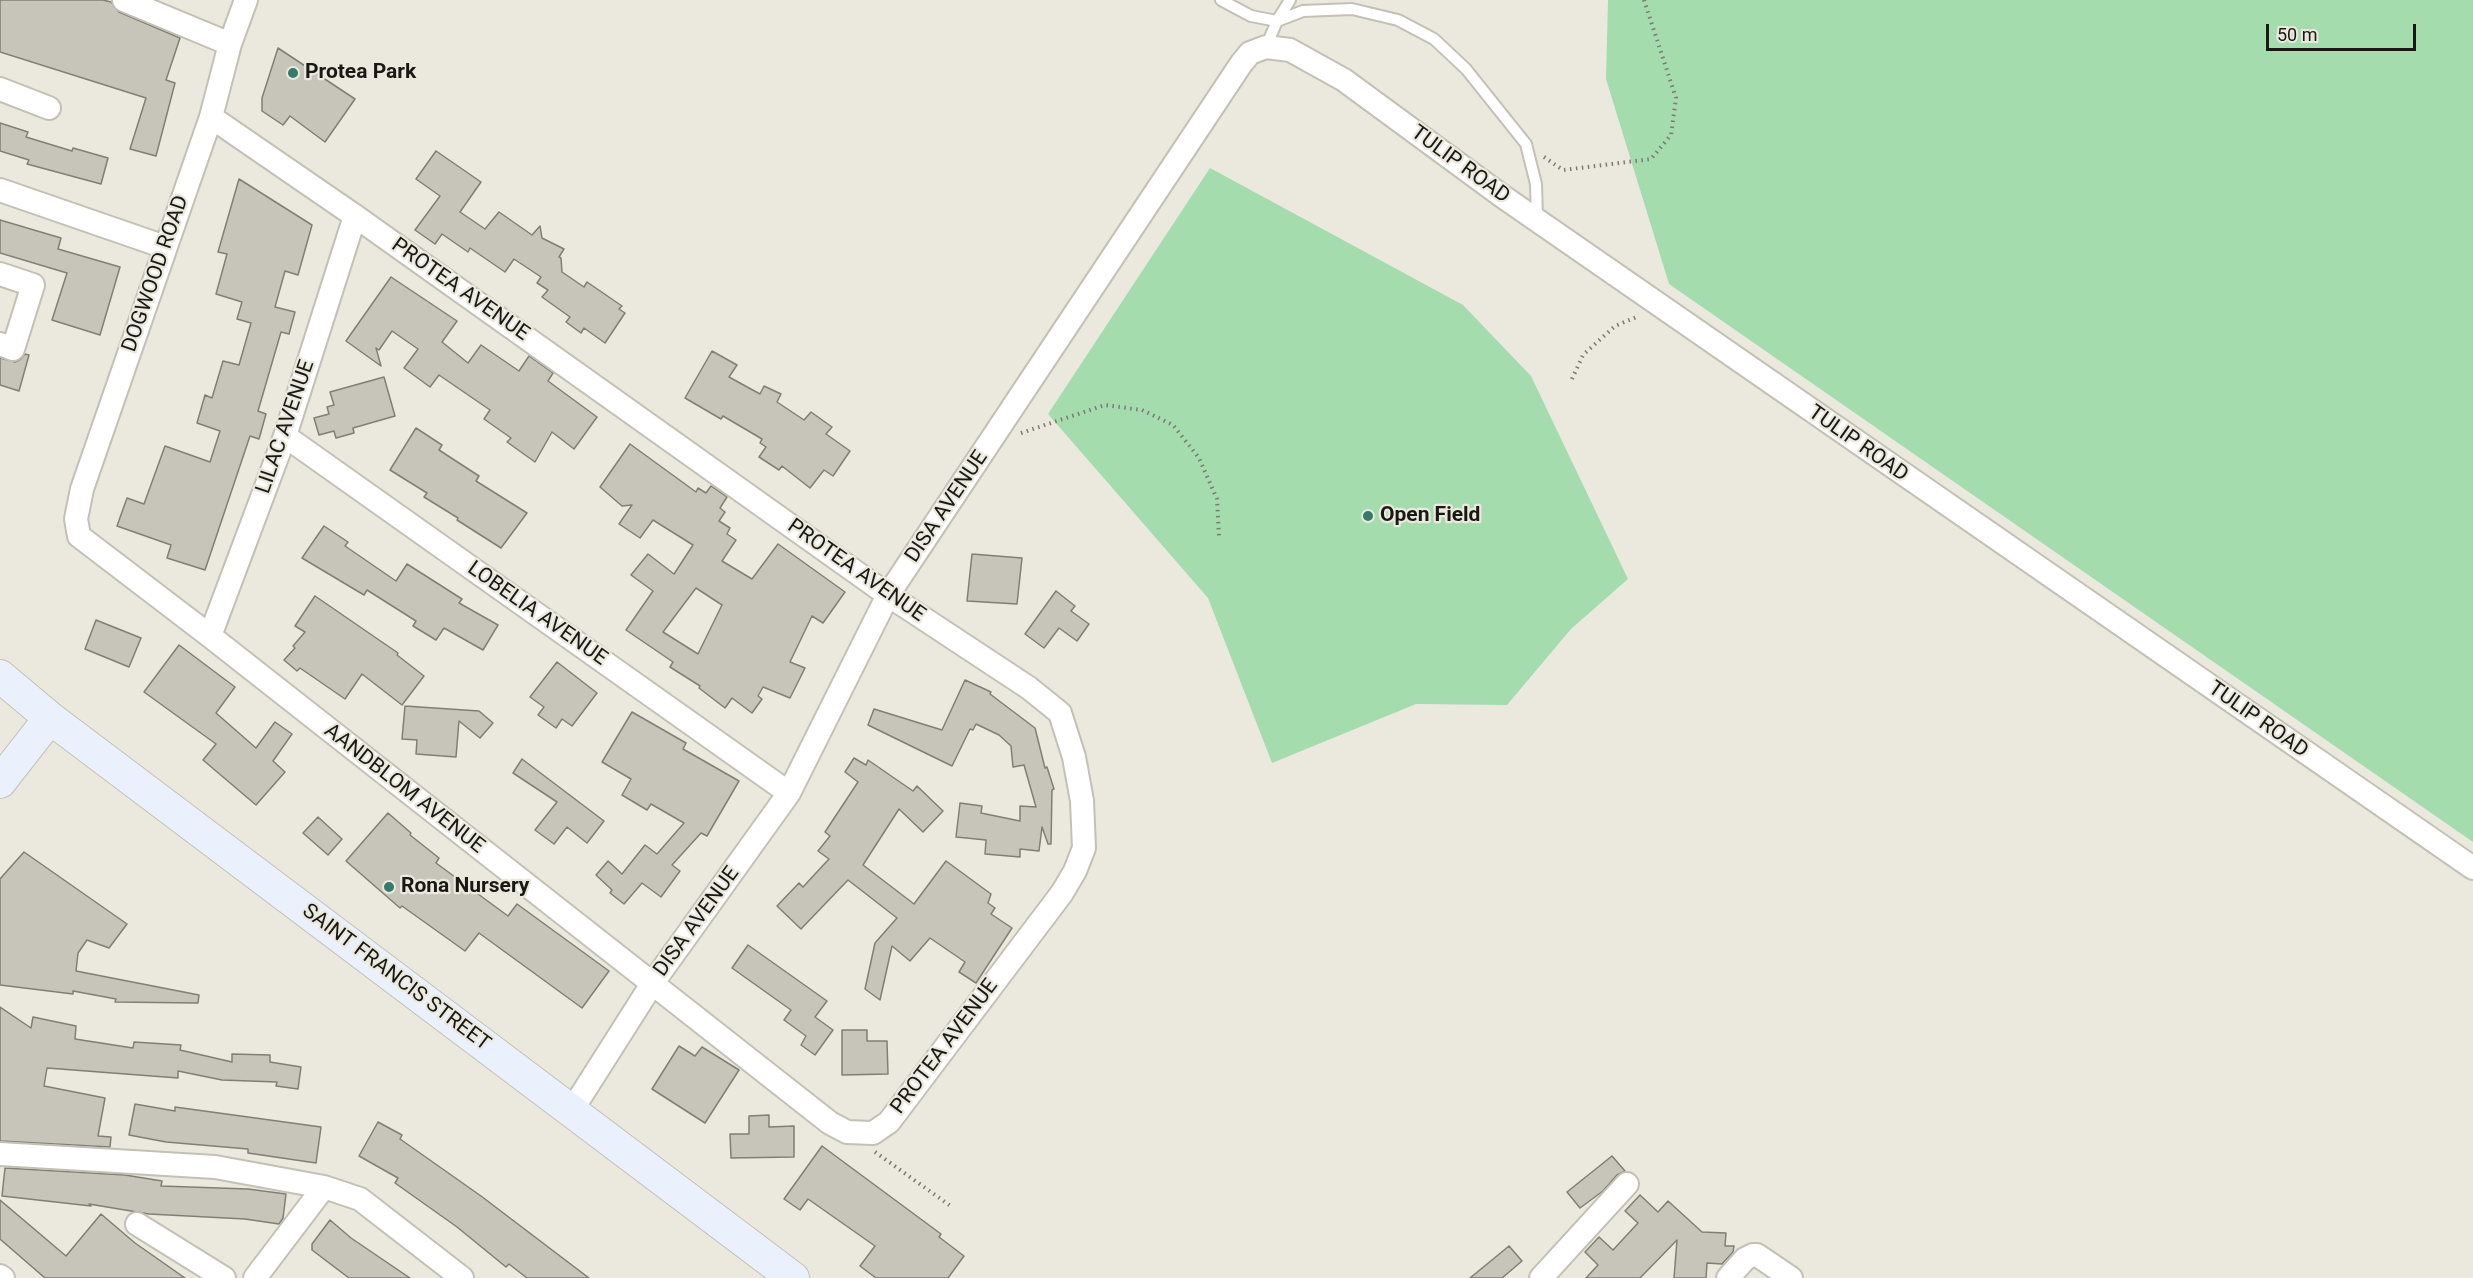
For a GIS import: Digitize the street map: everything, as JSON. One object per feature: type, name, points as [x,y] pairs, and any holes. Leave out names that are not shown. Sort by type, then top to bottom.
[{"type":"street","points":[[124,0],[230,44]]},
{"type":"street","name":"DOGWOOD ROAD","points":[[89,545],[79,536],[76,528],[82,489],[212,117],[230,44],[246,0]]},
{"type":"street","name":"DISA AVENUE","points":[[572,1110],[652,984],[789,793],[888,595],[1241,64],[1250,53],[1266,47]]},
{"type":"street","name":"TULIP ROAD","points":[[1266,47],[1290,50],[1344,80],[1537,220],[2473,868]]},
{"type":"street","points":[[0,90],[49,108]]},
{"type":"street","name":"PROTEA AVENUE","points":[[212,117],[888,595],[1029,687],[1060,713],[1074,757],[1082,801],[1084,848],[1075,871],[1062,893],[889,1122],[873,1133],[839,1128]]},
{"type":"street","points":[[0,190],[165,247]]},
{"type":"street","name":"LILAC AVENUE","points":[[210,636],[285,436],[355,216]]},
{"type":"street","points":[[0,274],[33,285],[13,349],[0,344]]},
{"type":"street","name":"LOBELIA AVENUE","points":[[285,436],[789,793]]},
{"type":"street","name":"AANDBLOM AVENUE","points":[[89,545],[210,636],[839,1128]]},
{"type":"street","name":"SAINT FRANCIS STREET","points":[[0,676],[50,718],[793,1278]]},
{"type":"street","points":[[0,782],[50,718]]},
{"type":"street","points":[[0,1154],[215,1167],[324,1187],[360,1199],[462,1278]]},
{"type":"street","points":[[1541,1278],[1627,1184]]},
{"type":"street","points":[[255,1278],[324,1187]]},
{"type":"street","points":[[137,1224],[224,1278]]},
{"type":"street","points":[[1728,1278],[1745,1259],[1753,1255],[1757,1255],[1789,1277]]},
{"type":"lane","points":[[1221,0],[1251,16],[1277,21],[1303,11],[1352,9],[1398,20],[1434,39],[1466,69],[1526,144],[1536,184],[1537,220]]},
{"type":"lane","points":[[1266,47],[1277,21],[1290,0]]},
{"type":"path","points":[[1526,144],[1563,170],[1651,159],[1671,135],[1676,98],[1644,0]]},
{"type":"path","points":[[1572,379],[1583,355],[1616,326],[1662,307]]},
{"type":"path","points":[[989,444],[1104,405],[1142,410],[1173,425],[1199,458],[1217,499],[1220,536]]},
{"type":"path","points":[[839,1128],[952,1207]]},
{"type":"green space","points":[[1608,0],[2473,0],[2473,842],[1669,284],[1606,79]]},
{"type":"green space","name":"Open Field","points":[[1210,168],[1463,305],[1531,376],[1628,579],[1571,629],[1507,705],[1416,704],[1272,763],[1208,598],[1048,414]]},
{"type":"building","points":[[0,0],[103,0],[111,2],[119,12],[180,38],[166,80],[175,83],[156,156],[130,149],[146,98],[0,52]]},
{"type":"building","name":"Protea Park","points":[[278,48],[355,99],[325,142],[290,116],[283,125],[262,111],[262,98]]},
{"type":"building","points":[[0,123],[28,132],[26,137],[72,151],[73,148],[108,158],[101,184],[27,164],[29,160],[0,151]]},
{"type":"building","points":[[436,151],[481,182],[460,212],[485,229],[499,212],[532,235],[540,226],[542,238],[564,249],[559,257],[562,272],[584,287],[587,282],[622,306],[619,309],[625,313],[605,343],[584,328],[581,333],[566,322],[570,317],[542,297],[548,290],[537,283],[541,277],[514,259],[505,272],[470,248],[468,252],[442,234],[435,244],[415,230],[440,196],[416,179]]},
{"type":"building","points":[[239,179],[312,225],[298,275],[285,271],[275,307],[295,312],[289,334],[281,332],[258,411],[266,414],[259,439],[250,436],[205,570],[167,558],[171,545],[117,526],[127,498],[144,504],[165,446],[210,462],[220,431],[197,423],[205,395],[212,398],[223,361],[239,365],[251,323],[237,319],[242,302],[216,294],[227,254],[218,252]]},
{"type":"building","points":[[0,220],[61,238],[58,249],[120,267],[100,335],[52,320],[67,273],[0,253]]},
{"type":"building","points":[[391,277],[457,321],[442,342],[468,363],[481,345],[519,371],[529,356],[553,373],[548,381],[597,417],[574,449],[552,432],[535,462],[507,442],[511,438],[484,419],[490,410],[439,375],[430,387],[404,368],[418,349],[392,331],[379,350],[376,348],[381,366],[346,341]]},
{"type":"building","points":[[712,351],[737,365],[729,377],[760,394],[764,386],[781,394],[777,402],[804,420],[811,412],[832,427],[826,434],[850,451],[833,476],[824,470],[810,488],[782,466],[779,470],[759,457],[766,447],[760,443],[762,439],[723,416],[721,419],[685,398]]},
{"type":"building","points":[[25,354],[29,355],[19,391],[0,385],[0,358],[15,362]]},
{"type":"building","points":[[384,377],[395,416],[353,428],[354,433],[336,438],[334,431],[319,435],[314,418],[329,414],[327,407],[334,405],[330,392]]},
{"type":"building","points":[[416,428],[442,445],[439,450],[479,476],[476,481],[527,513],[501,548],[424,497],[427,493],[390,470]]},
{"type":"building","points":[[630,444],[696,492],[698,488],[706,493],[711,486],[727,497],[720,508],[725,512],[719,521],[730,528],[727,534],[736,540],[722,561],[752,579],[778,544],[845,592],[823,623],[812,616],[790,662],[805,668],[790,698],[763,687],[758,696],[762,699],[752,713],[732,698],[725,708],[699,688],[700,686],[670,667],[673,662],[626,630],[653,591],[631,575],[648,554],[674,574],[693,545],[653,520],[640,538],[619,524],[632,505],[622,506],[600,487]],"holes":[[[696,588],[722,605],[698,654],[663,632]]]},
{"type":"building","points":[[324,526],[348,542],[345,546],[396,581],[407,564],[462,599],[459,603],[498,625],[483,650],[444,628],[436,640],[413,626],[416,621],[367,590],[364,595],[302,558]]},
{"type":"building","points":[[972,554],[1022,558],[1017,604],[967,601]]},
{"type":"building","points":[[1056,591],[1075,606],[1071,611],[1089,624],[1077,641],[1059,628],[1044,648],[1025,634]]},
{"type":"building","points":[[315,596],[398,653],[397,655],[424,676],[402,705],[362,674],[345,699],[300,668],[297,671],[284,660],[305,632],[295,626]]},
{"type":"building","points":[[96,620],[141,638],[129,667],[85,649]]},
{"type":"building","points":[[179,645],[235,687],[216,713],[256,748],[275,722],[292,734],[273,761],[285,772],[256,805],[203,760],[216,744],[144,692]]},
{"type":"building","points":[[557,662],[597,693],[572,726],[562,719],[556,728],[538,715],[544,707],[530,697]]},
{"type":"building","points":[[965,680],[991,692],[990,694],[1035,728],[1045,768],[1047,767],[1054,789],[1052,790],[1051,844],[1048,844],[1042,827],[1039,851],[1020,849],[1020,857],[985,854],[986,840],[956,837],[960,803],[982,806],[981,813],[1020,821],[1020,806],[1036,807],[1024,765],[1013,767],[1011,746],[999,735],[976,724],[973,730],[970,729],[952,766],[868,725],[874,709],[942,730]]},
{"type":"building","points":[[405,706],[479,711],[493,723],[480,738],[459,721],[456,757],[416,754],[417,740],[402,739]]},
{"type":"building","points":[[632,712],[686,743],[683,749],[739,781],[707,836],[701,833],[672,865],[680,871],[661,897],[642,883],[624,904],[610,893],[612,890],[596,875],[608,861],[622,874],[645,845],[657,854],[684,823],[651,804],[647,810],[622,795],[631,779],[602,762]]},
{"type":"building","points":[[854,758],[866,765],[868,760],[913,791],[917,786],[943,811],[923,832],[899,809],[863,865],[914,904],[946,861],[991,894],[988,903],[995,908],[991,914],[1012,928],[976,983],[959,972],[965,962],[930,938],[910,961],[892,946],[880,1000],[865,989],[875,943],[897,918],[848,880],[801,929],[777,906],[799,883],[803,887],[829,859],[818,851],[830,836],[825,832],[858,782],[845,772]]},
{"type":"building","points":[[522,759],[604,821],[587,843],[567,827],[554,844],[535,830],[557,802],[513,773]]},
{"type":"building","points":[[388,813],[411,833],[410,835],[439,858],[436,863],[508,916],[517,904],[609,971],[582,1008],[479,933],[465,951],[402,906],[400,908],[346,861]]},
{"type":"building","points":[[318,817],[342,839],[328,855],[303,833]]},
{"type":"building","points":[[24,852],[127,924],[109,948],[87,940],[78,953],[76,971],[199,995],[198,1003],[115,1002],[116,999],[73,991],[73,994],[0,985],[0,879]]},
{"type":"building","points":[[748,945],[827,1001],[815,1017],[833,1030],[815,1055],[801,1045],[806,1036],[784,1020],[791,1010],[732,968]]},
{"type":"building","points":[[0,1007],[31,1028],[33,1017],[76,1026],[75,1039],[133,1048],[134,1042],[181,1045],[180,1050],[232,1062],[232,1054],[270,1055],[270,1062],[301,1067],[298,1089],[276,1086],[277,1082],[222,1080],[178,1071],[178,1078],[47,1068],[44,1086],[105,1098],[98,1136],[111,1137],[110,1147],[0,1141]]},
{"type":"building","points":[[842,1030],[867,1030],[867,1041],[887,1041],[888,1074],[842,1075]]},
{"type":"building","points":[[679,1046],[695,1056],[702,1047],[739,1070],[705,1123],[652,1089]]},
{"type":"building","points":[[135,1104],[175,1111],[175,1107],[321,1127],[316,1163],[248,1153],[248,1149],[166,1142],[129,1135]]},
{"type":"building","points":[[769,1115],[769,1127],[794,1126],[794,1157],[731,1158],[730,1134],[749,1134],[749,1116]]},
{"type":"building","points":[[378,1122],[402,1135],[400,1139],[481,1196],[589,1278],[527,1278],[509,1264],[506,1267],[457,1227],[395,1183],[398,1178],[359,1156]]},
{"type":"building","points":[[822,1146],[941,1234],[939,1237],[964,1256],[948,1278],[876,1278],[860,1266],[875,1246],[808,1199],[800,1210],[784,1199]]},
{"type":"building","points":[[1612,1156],[1625,1171],[1617,1175],[1603,1191],[1580,1208],[1567,1192]]},
{"type":"building","points":[[5,1168],[125,1175],[162,1181],[161,1186],[248,1189],[286,1194],[283,1218],[279,1224],[245,1219],[149,1214],[89,1204],[91,1206],[2,1196]]},
{"type":"building","points":[[1640,1195],[1658,1212],[1668,1201],[1702,1232],[1726,1233],[1725,1246],[1734,1246],[1733,1252],[1722,1264],[1707,1263],[1706,1278],[1674,1278],[1677,1240],[1640,1278],[1586,1278],[1598,1265],[1585,1252],[1599,1237],[1613,1250],[1638,1223],[1625,1211]]},
{"type":"building","points":[[0,1200],[66,1256],[101,1214],[135,1243],[185,1278],[45,1278],[0,1239]]},
{"type":"building","points":[[330,1220],[351,1238],[410,1278],[349,1278],[312,1250],[312,1244]]},
{"type":"building","points":[[1509,1246],[1522,1261],[1502,1278],[1470,1278]]},
{"type":"place","name":"Protea Park","points":[[293,73]]},
{"type":"place","name":"Open Field","points":[[1368,516]]},
{"type":"place","name":"Rona Nursery","points":[[389,887]]}]
